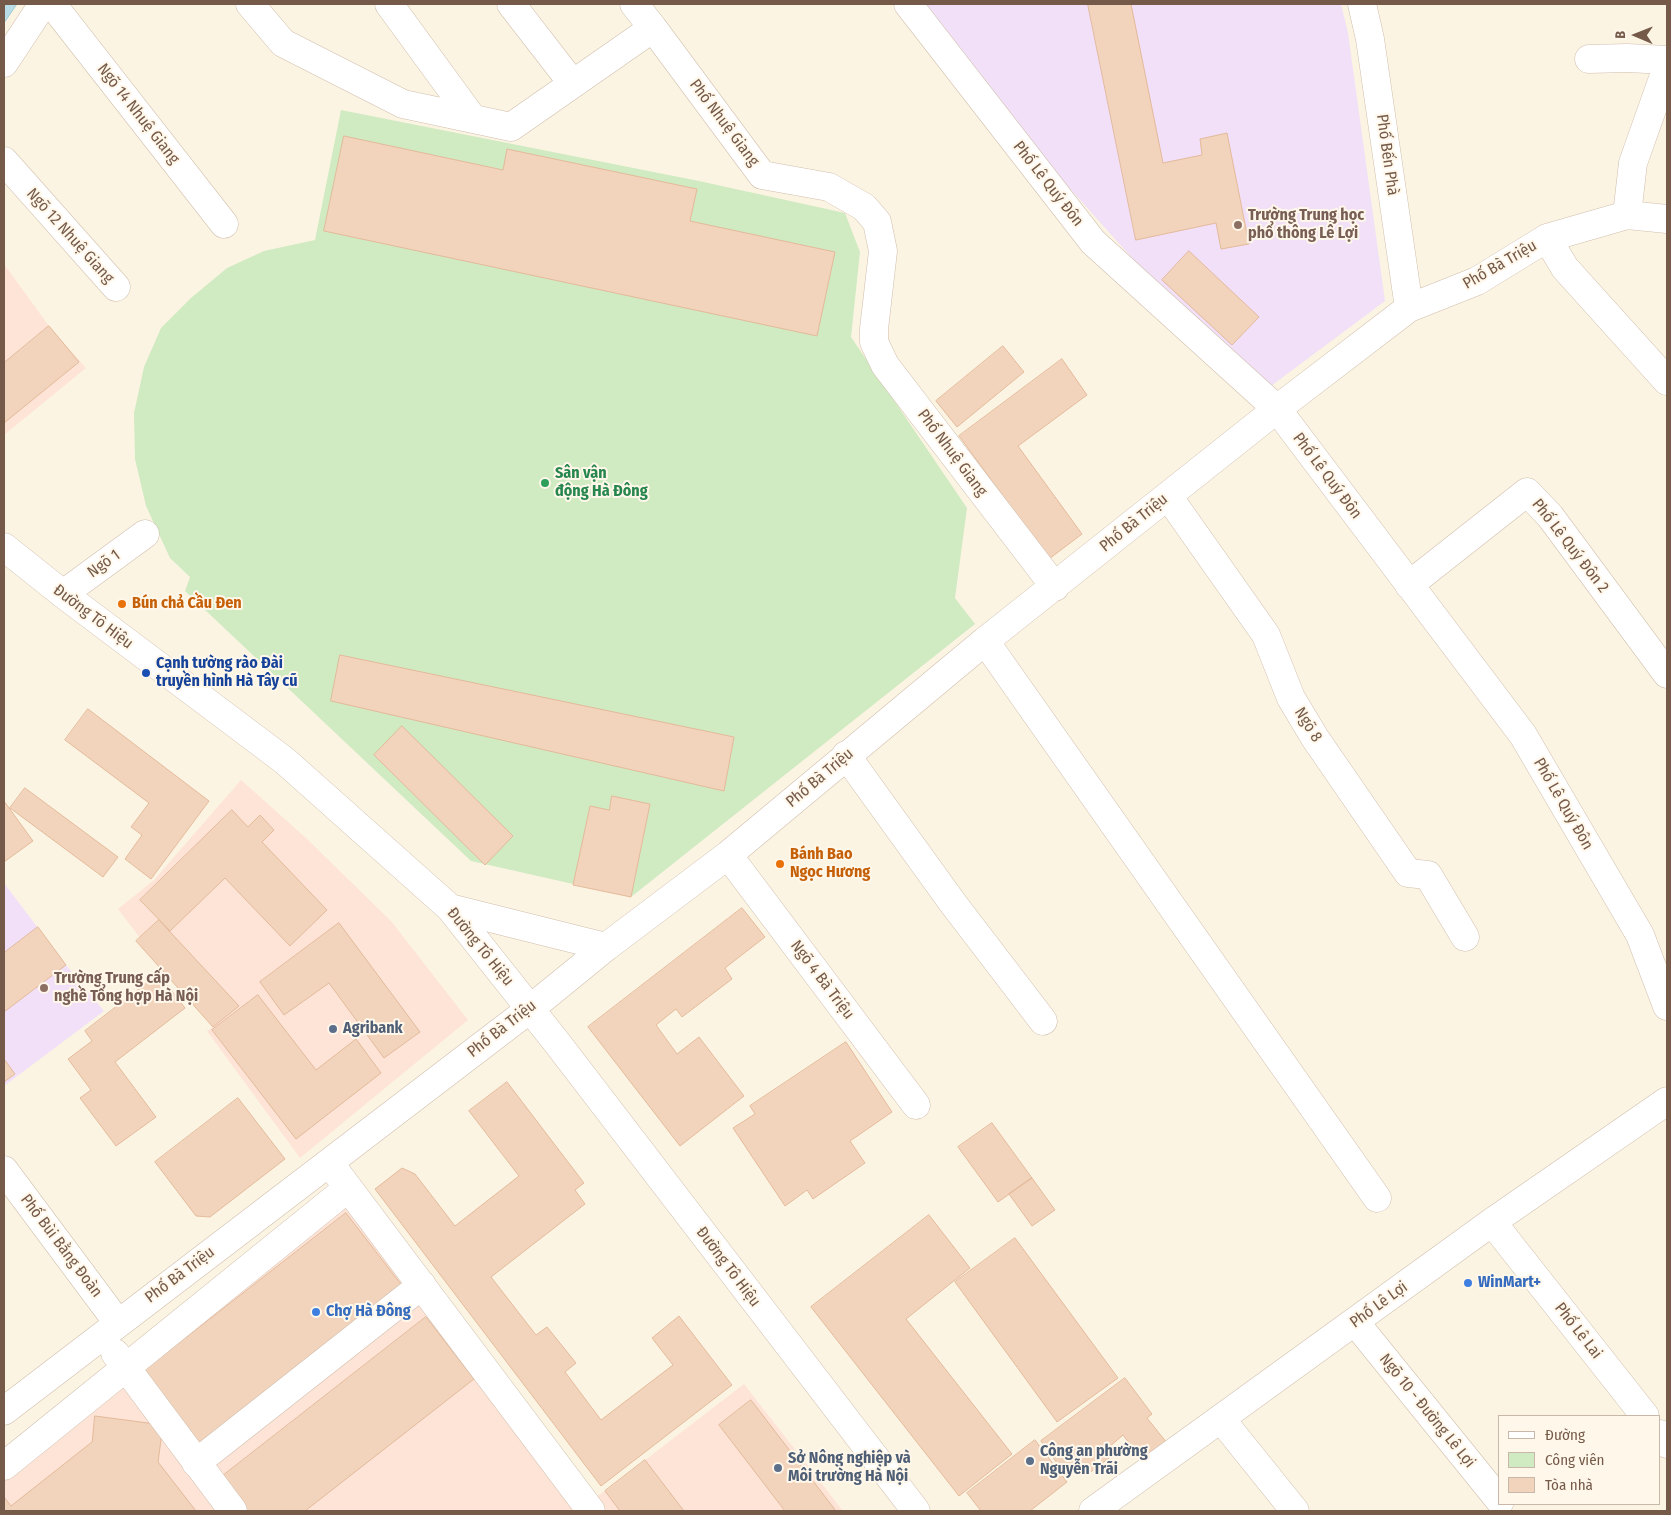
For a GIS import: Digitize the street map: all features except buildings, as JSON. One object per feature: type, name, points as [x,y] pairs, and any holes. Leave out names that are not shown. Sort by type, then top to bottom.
[{"type":"street","points":[[4,63],[43,4]]},
{"type":"street","name":"Ngõ 14 Nhuệ Giang","points":[[52,4],[224,224]]},
{"type":"street","points":[[250,4],[283,43],[402,104],[511,127],[653,28]]},
{"type":"street","points":[[389,4],[473,118]]},
{"type":"street","points":[[511,4],[573,84]]},
{"type":"street","name":"Phố Nhuệ Giang","points":[[634,4],[762,175],[829,187],[864,207],[877,222],[883,250],[874,342],[885,364],[1054,587]]},
{"type":"street","name":"Phố Lê Quý Đôn","points":[[908,4],[1093,242],[1277,408],[1523,735],[1640,935],[1667,1006]]},
{"type":"street","name":"Phố Bến Phà","points":[[1362,4],[1370,39],[1409,308]]},
{"type":"street","points":[[1589,59],[1667,60]]},
{"type":"street","points":[[1626,216],[1633,163],[1667,67]]},
{"type":"street","name":"Ngõ 12 Nhuệ Giang","points":[[4,161],[116,287]]},
{"type":"street","name":"Phố Bà Triệu","points":[[10,1407],[728,855],[985,641],[1277,408],[1409,308],[1477,281],[1547,238],[1626,216],[1667,219]]},
{"type":"street","points":[[1547,238],[1566,268],[1667,381]]},
{"type":"street","name":"Phố Lê Quý Đôn 2","points":[[1409,585],[1527,492],[1550,516],[1667,674]]},
{"type":"street","name":"Ngõ 8","points":[[1168,496],[1266,635],[1290,698],[1315,738],[1408,873],[1428,875],[1465,936]]},
{"type":"street","name":"Ngõ 1","points":[[63,594],[145,534]]},
{"type":"street","name":"Đường Tô Hiệu","points":[[4,547],[63,594],[284,761],[450,908],[530,1009],[916,1511]]},
{"type":"street","points":[[985,641],[1377,1198]]},
{"type":"street","points":[[846,755],[952,902],[1043,1021]]},
{"type":"street","name":"Ngõ 4 Bà Triệu","points":[[728,855],[916,1105]]},
{"type":"street","points":[[450,908],[606,947]]},
{"type":"street","name":"Phố Lê Lợi","points":[[1093,1511],[1492,1222],[1667,1101]]},
{"type":"street","points":[[329,1162],[591,1511]]},
{"type":"street","name":"Phố Bùi Bằng Đoàn","points":[[5,1176],[110,1329],[125,1368],[233,1511]]},
{"type":"street","points":[[4,1466],[348,1188]]},
{"type":"street","name":"Phố Lê Lai","points":[[1492,1222],[1645,1415]]},
{"type":"street","points":[[196,1463],[422,1285]]},
{"type":"street","name":"Ngõ 10 - Đường Lê Lợi","points":[[1354,1322],[1498,1499]]},
{"type":"street","points":[[10,1407],[41,1436]]},
{"type":"street","points":[[1222,1419],[1295,1511]]},
{"type":"shaded area","name":"Trường Trung học phổ thông Lê Lợi","points":[[926,4],[1341,4],[1348,33],[1385,301],[1267,389],[1140,267],[1064,182]]},
{"type":"shaded area","points":[[4,264],[49,326],[86,368],[4,435]]},
{"type":"shaded area","points":[[241,780],[306,838],[391,921],[468,1020],[300,1158],[207,1031],[213,1027],[160,964],[118,909],[154,880]]},
{"type":"shaded area","name":"Trường Trung cấp nghề Tổng hợp Hà Nội","points":[[4,883],[66,965],[104,1011],[4,1086]]},
{"type":"shaded area","name":"Chợ Hà Đông","points":[[352,1175],[594,1498],[744,1384],[843,1511],[4,1511],[4,1448]]},
{"type":"green space","name":"Sân vận động Hà Đông","points":[[341,110],[699,181],[845,213],[860,252],[851,337],[967,508],[955,598],[975,624],[631,897],[471,861],[185,591],[190,577],[170,558],[146,506],[135,459],[134,413],[144,367],[161,328],[191,298],[227,268],[264,251],[315,240]]},
{"type":"water","points":[[4,4],[17,4],[4,23]]},
{"type":"place","name":"Trường Trung học phổ thông Lê Lợi","points":[[1238,225]]},
{"type":"place","name":"Sân vận động Hà Đông","points":[[545,483]]},
{"type":"place","name":"Bún chả Cầu Đen","points":[[122,604]]},
{"type":"place","name":"Cạnh tường rào Đài truyền hình Hà Tây cũ","points":[[146,673]]},
{"type":"place","name":"Bánh Bao Ngọc Hương","points":[[780,864]]},
{"type":"place","name":"Trường Trung cấp nghề Tổng hợp Hà Nội","points":[[44,988]]},
{"type":"place","name":"Agribank","points":[[333,1029]]},
{"type":"place","name":"WinMart+","points":[[1468,1283]]},
{"type":"place","name":"Chợ Hà Đông","points":[[316,1312]]},
{"type":"place","name":"Công an phường Nguyễn Trãi","points":[[1030,1461]]},
{"type":"place","name":"Sở Nông nghiệp và Môi trường Hà Nội","points":[[778,1468]]}]
